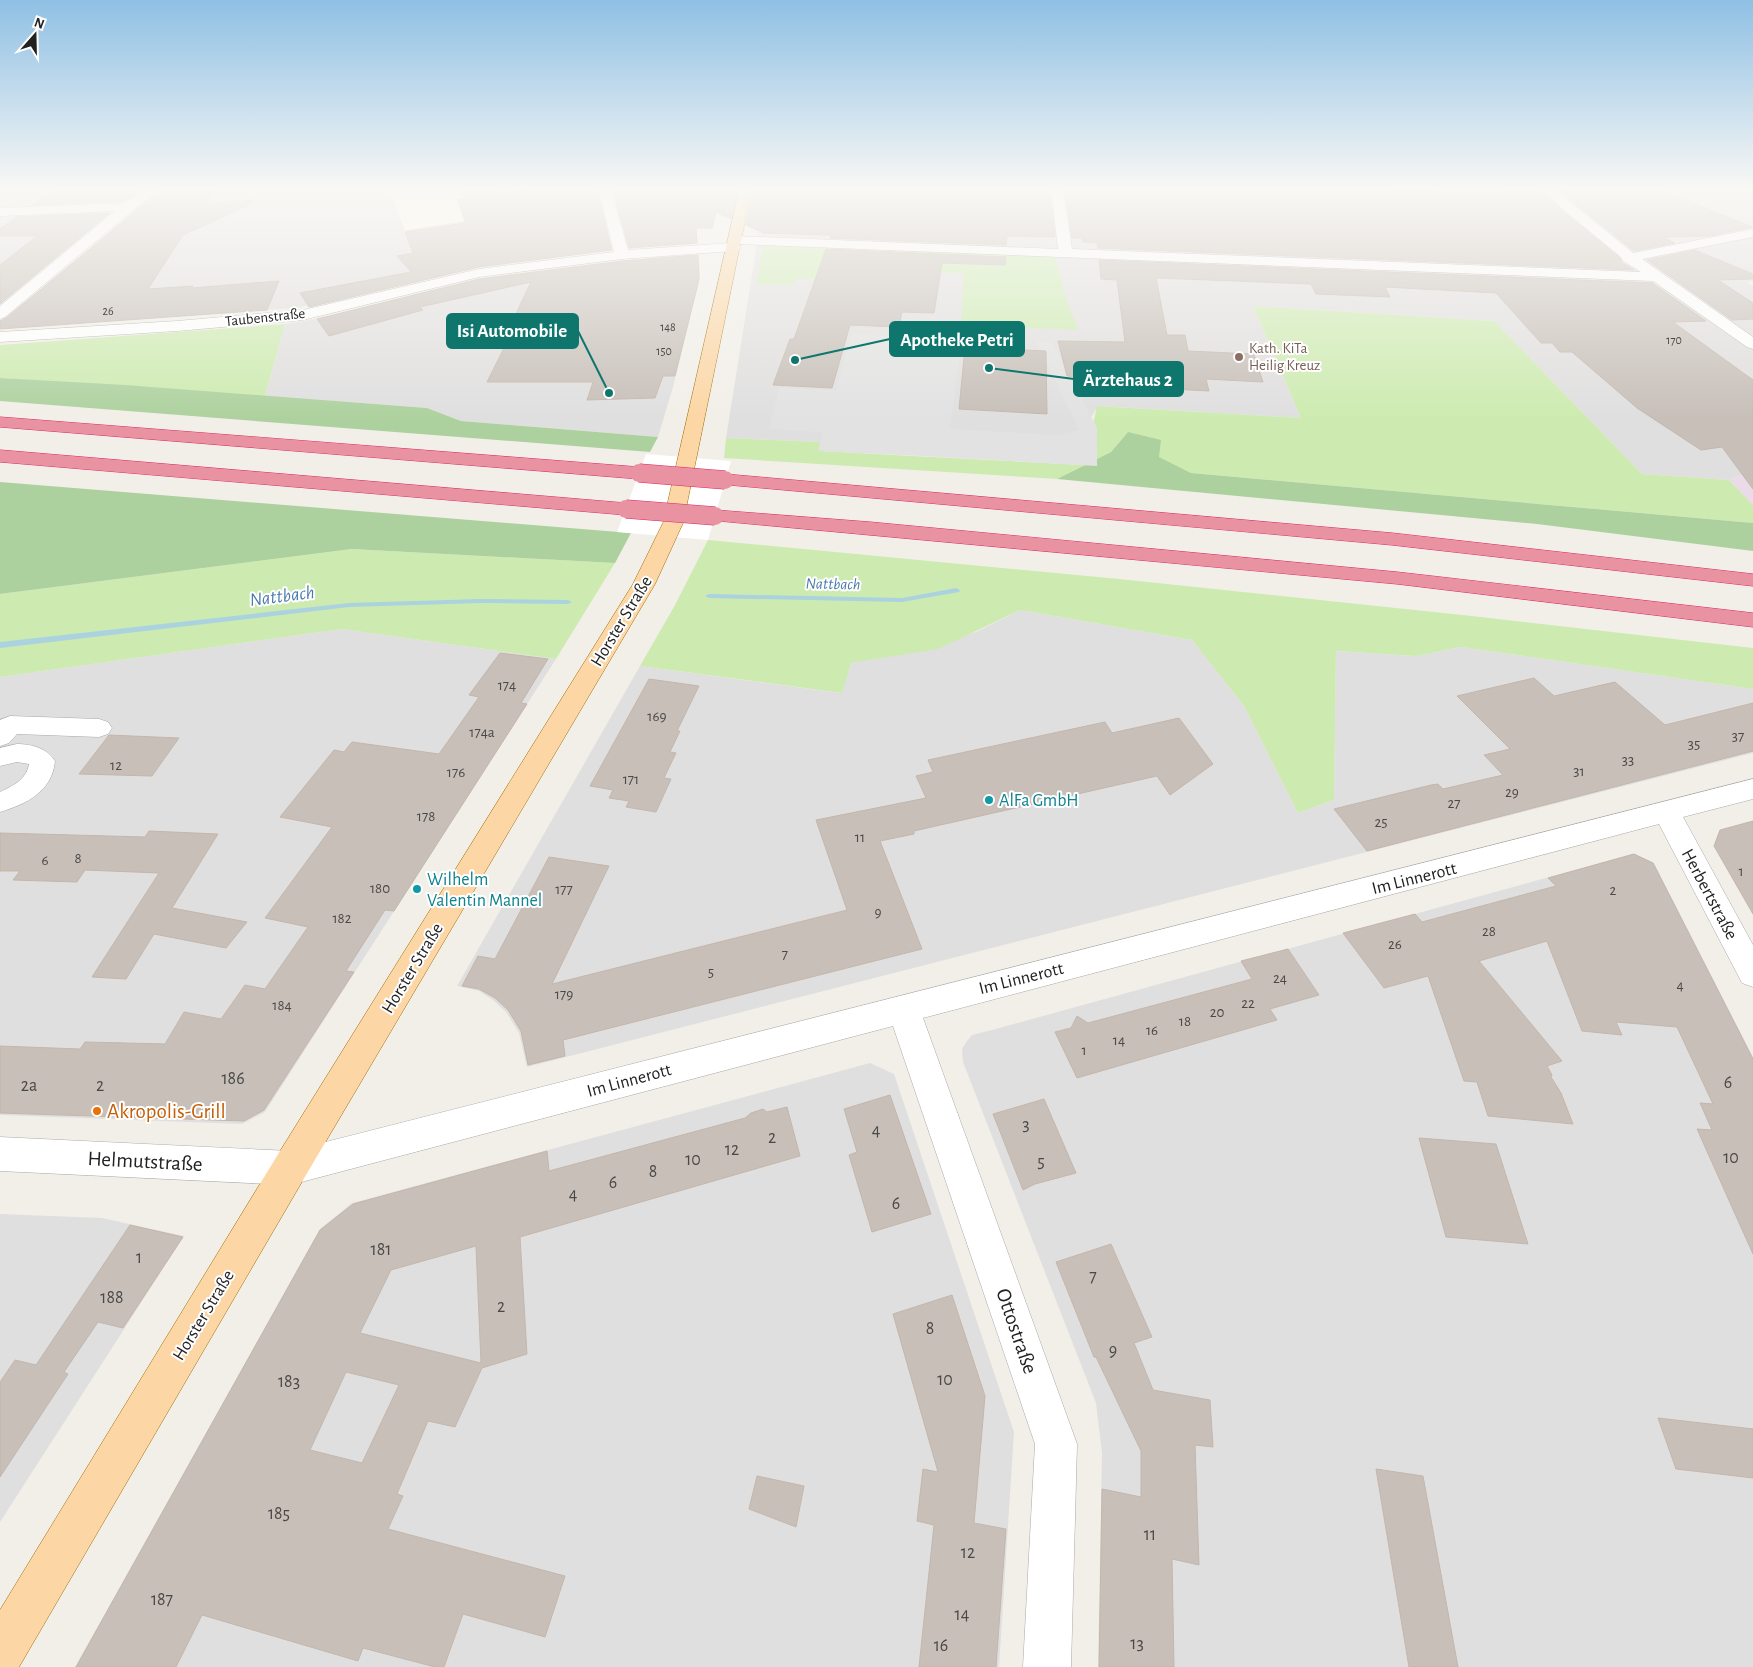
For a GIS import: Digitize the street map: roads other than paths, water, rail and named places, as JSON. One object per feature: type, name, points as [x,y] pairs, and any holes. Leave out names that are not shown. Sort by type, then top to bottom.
[{"type":"highway","points":[[0,422],[725,480],[1392,539],[1753,580]]},
{"type":"highway","points":[[0,456],[870,528],[1397,578],[1753,620]]},
{"type":"main road","name":"Horster Straße","points":[[0,1654],[290,1168],[644,584],[673,523],[729,265]]},
{"type":"street","points":[[0,314],[58,265]]},
{"type":"street","name":"Taubenstraße","points":[[0,338],[303,315],[479,273],[544,265]]},
{"type":"street","name":"Taubenstraße","points":[[1367,265],[1655,277]]},
{"type":"street","points":[[1638,265],[1753,344]]},
{"type":"street","points":[[0,292],[26,291]]},
{"type":"street","points":[[0,737],[10,725],[99,728]]},
{"type":"street","points":[[0,757],[24,753],[36,755],[42,761],[43,770],[37,780],[26,790],[0,802]]},
{"type":"street","name":"Im Linnerott","points":[[290,1168],[903,1008],[1753,790]]},
{"type":"street","name":"Herbertstraße","points":[[1667,813],[1753,974]]},
{"type":"street","name":"Ottostraße","points":[[903,1008],[1056,1444],[1047,1667]]},
{"type":"street","name":"Helmutstraße","points":[[0,1154],[290,1168]]},
{"type":"waterway","name":"Nattbach","points":[[709,596],[902,600],[956,590]]},
{"type":"waterway","name":"Nattbach","points":[[0,645],[349,605],[481,601],[568,602]]},
{"type":"place","name":"Kath. KiTa Heilig Kreuz","points":[[1239,357]]},
{"type":"place","name":"Apotheke Petri","points":[[795,360]]},
{"type":"place","name":"Ärztehaus 2","points":[[989,368]]},
{"type":"place","name":"Isi Automobile","points":[[609,393]]},
{"type":"place","name":"AlFa GmbH","points":[[989,800]]},
{"type":"place","name":"Wilhelm Valentin Mannel","points":[[417,889]]},
{"type":"place","name":"Akropolis-Grill","points":[[97,1111]]}]
